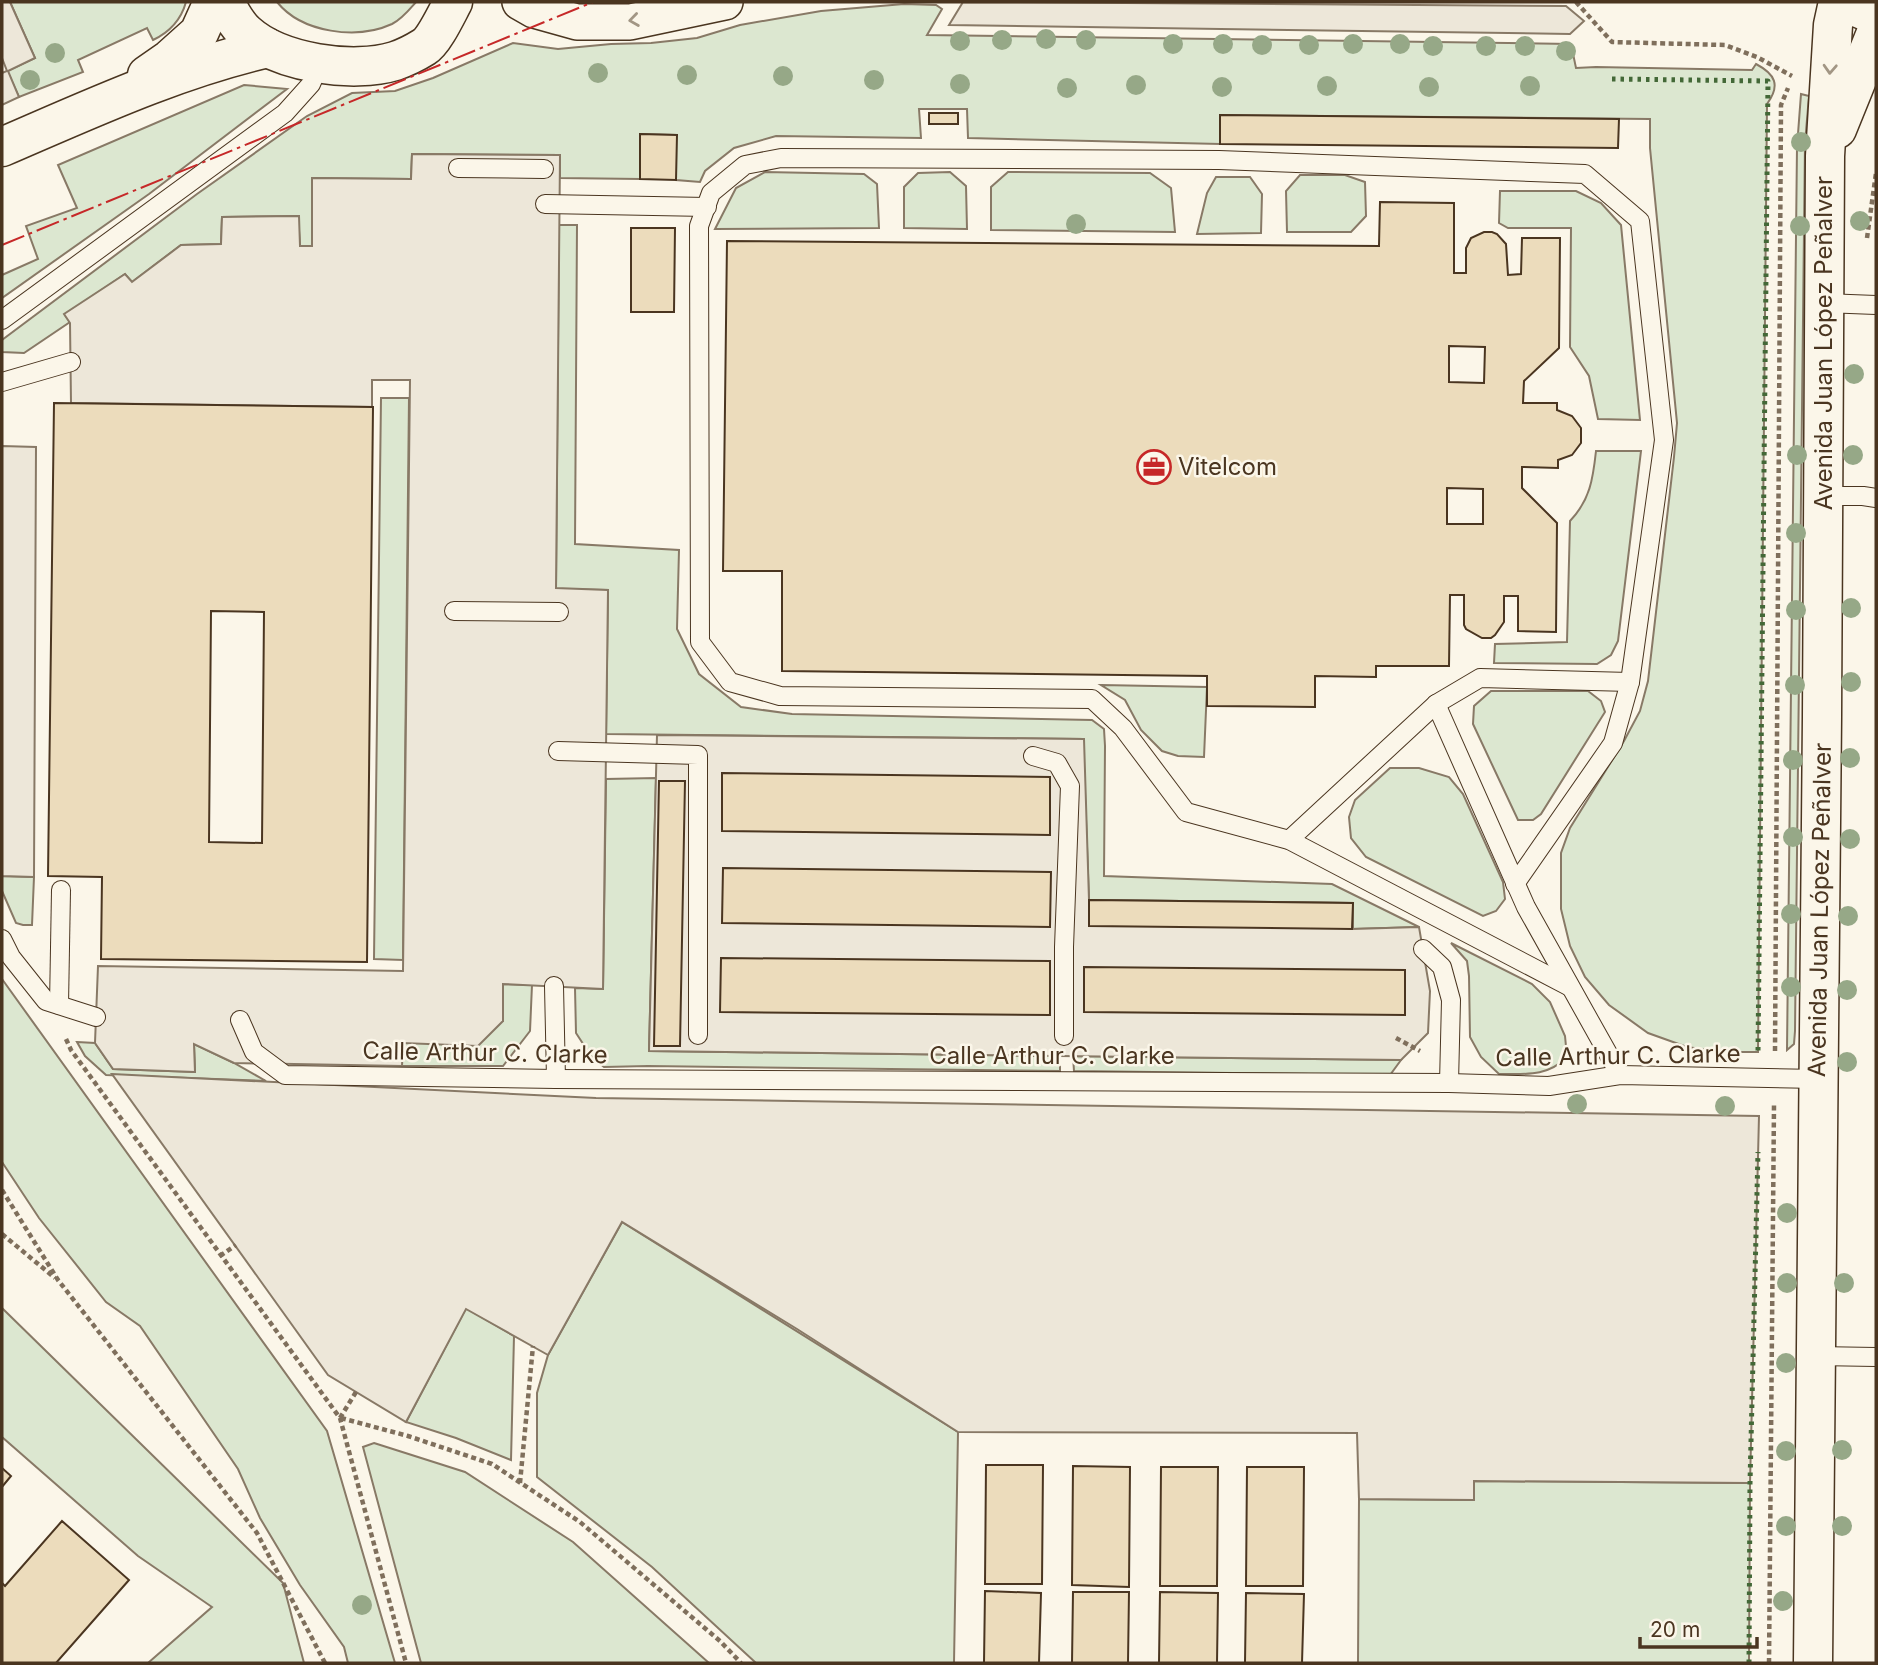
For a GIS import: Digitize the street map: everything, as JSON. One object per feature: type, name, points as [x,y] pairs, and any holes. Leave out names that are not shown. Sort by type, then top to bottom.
[{"type":"main road","points":[[114,99],[170,59],[199,33],[213,2]]},
{"type":"main road","points":[[225,2],[245,33],[268,48],[320,64],[360,66],[395,61],[427,46],[453,2]]},
{"type":"main road","name":"Avenida Juan López Peñalver","points":[[1813,1663],[1825,156],[1833,25],[1839,2]]},
{"type":"main road","name":"Avenida Juan López Peñalver","points":[[1825,156],[1876,33]]},
{"type":"main road","points":[[2,147],[114,99],[227,58],[268,48]]},
{"type":"street","points":[[520,2],[534,10],[577,22],[630,22],[725,2]]},
{"type":"street","points":[[1839,2],[1876,17]]},
{"type":"lane","points":[[2,320],[285,113],[311,85],[320,64]]},
{"type":"lane","points":[[1516,884],[1613,743],[1630,682],[1664,440],[1640,221],[1585,174],[1219,160],[780,158],[745,165],[711,193],[699,226],[700,642],[730,682],[780,696],[1091,699],[1123,728],[1186,812],[1289,840],[1570,987]]},
{"type":"lane","points":[[458,168],[544,169]]},
{"type":"lane","points":[[545,204],[706,206]]},
{"type":"lane","points":[[1824,303],[1876,306]]},
{"type":"lane","points":[[2,382],[71,362]]},
{"type":"lane","points":[[1823,496],[1876,498]]},
{"type":"lane","points":[[454,611],[559,612]]},
{"type":"lane","points":[[1289,840],[1436,704],[1479,678],[1630,682]]},
{"type":"lane","points":[[1436,704],[1526,907],[1620,1075]]},
{"type":"lane","points":[[558,751],[698,755],[698,1035]]},
{"type":"lane","points":[[1033,756],[1057,763],[1070,786],[1063,1036]]},
{"type":"lane","points":[[52,1003],[61,890]]},
{"type":"lane","points":[[2,939],[11,957],[52,1003],[96,1017]]},
{"type":"lane","points":[[1423,950],[1442,967],[1451,1000],[1448,1083]]},
{"type":"lane","points":[[554,986],[556,1079]]},
{"type":"lane","name":"Calle Arthur C. Clarke","points":[[240,1020],[254,1052],[285,1075],[556,1079],[1448,1083],[1549,1086],[1620,1075],[1818,1079]]},
{"type":"lane","points":[[1816,1356],[1876,1357]]},
{"type":"path","points":[[1576,2],[1612,42],[1725,45],[1757,57],[1793,76]]},
{"type":"path","points":[[52,1003],[71,1050],[340,1418],[406,1663]]},
{"type":"path","points":[[2,1190],[58,1280],[257,1533],[324,1663]]},
{"type":"path","points":[[2,1234],[58,1280]]},
{"type":"path","points":[[220,1255],[236,1245]]},
{"type":"path","points":[[520,1483],[533,1346]]},
{"type":"path","points":[[340,1418],[356,1392]]},
{"type":"path","points":[[340,1418],[408,1436],[492,1464],[580,1522],[720,1641],[741,1663]]},
{"type":"green space","points":[[10,2],[186,2],[178,20],[159,37],[153,40],[147,28],[78,60],[83,72],[19,97],[7,71],[35,58]]},
{"type":"green space","points":[[277,2],[416,2],[392,24],[363,32],[347,32],[331,31],[301,21]]},
{"type":"green space","points":[[904,4],[936,5],[942,9],[927,35],[1571,44],[1576,68],[1752,70],[1756,64],[1772,76],[1775,86],[1767,104],[1758,1052],[1723,1052],[1687,1047],[1648,1033],[1609,1005],[1585,977],[1570,946],[1561,909],[1561,853],[1570,828],[1640,711],[1648,681],[1674,457],[1677,423],[1650,148],[1650,119],[1221,115],[1220,144],[968,138],[967,109],[919,109],[921,138],[776,136],[734,148],[705,171],[700,182],[676,180],[676,135],[641,134],[640,179],[560,178],[560,155],[412,154],[411,179],[312,178],[313,246],[300,246],[298,216],[222,217],[221,244],[181,245],[132,282],[125,274],[65,315],[70,322],[24,353],[2,352],[2,340],[197,194],[307,116],[352,93],[395,91],[433,78],[513,43],[558,49],[651,43],[697,38],[740,25],[821,11]]},
{"type":"green space","points":[[244,85],[287,89],[149,194],[2,298],[2,275],[38,259],[26,226],[77,208],[58,165]]},
{"type":"green space","points":[[1801,94],[1809,96],[1805,143],[1795,1031],[1794,1044],[1787,1050],[1797,147]]},
{"type":"green space","points":[[765,172],[864,174],[877,184],[879,228],[715,229],[736,188]]},
{"type":"green space","points":[[950,172],[966,186],[967,229],[904,228],[904,187],[918,173]]},
{"type":"green space","points":[[1008,172],[1150,173],[1171,188],[1175,232],[991,230],[991,187]]},
{"type":"green space","points":[[1300,175],[1345,175],[1365,182],[1366,216],[1351,232],[1287,232],[1286,191]]},
{"type":"green space","points":[[1216,177],[1250,177],[1262,194],[1261,233],[1197,234],[1207,193]]},
{"type":"green space","points":[[1500,191],[1576,191],[1601,203],[1621,225],[1640,420],[1598,419],[1589,376],[1570,347],[1571,228],[1508,228],[1499,223]]},
{"type":"green space","points":[[559,225],[577,225],[575,544],[679,550],[677,629],[699,674],[741,707],[792,714],[1092,720],[1104,729],[1104,876],[1332,884],[1419,927],[1352,929],[1353,903],[1089,900],[1083,739],[606,734],[608,590],[556,589]]},
{"type":"green space","points":[[381,398],[409,398],[403,960],[374,959]]},
{"type":"green space","points":[[1596,451],[1641,451],[1618,641],[1611,655],[1597,664],[1494,663],[1495,644],[1567,642],[1570,521],[1582,505],[1589,489]]},
{"type":"green space","points":[[1101,685],[1207,687],[1204,757],[1178,756],[1162,751],[1141,730],[1125,700]]},
{"type":"green space","points":[[1491,691],[1588,691],[1601,701],[1605,712],[1541,814],[1533,820],[1518,820],[1473,724],[1474,706]]},
{"type":"green space","points":[[1390,768],[1419,768],[1449,777],[1463,794],[1503,882],[1505,899],[1496,911],[1483,916],[1366,857],[1351,838],[1349,817],[1355,800]]},
{"type":"green space","points":[[656,778],[649,1051],[1060,1056],[1060,1071],[604,1067],[591,1056],[576,1033],[575,988],[603,989],[606,779]]},
{"type":"green space","points":[[2,876],[34,877],[32,925],[16,923],[2,891]]},
{"type":"green space","points":[[1451,943],[1532,984],[1550,1002],[1565,1036],[1567,1057],[1552,1068],[1536,1073],[1499,1074],[1481,1057],[1470,1037],[1467,961]]},
{"type":"green space","points":[[2,979],[327,1431],[395,1663],[348,1663],[344,1647],[300,1585],[260,1518],[238,1469],[140,1326],[106,1302],[39,1218],[2,1162]]},
{"type":"green space","points":[[502,984],[532,985],[530,1031],[503,1066],[402,1066],[402,1043],[503,1021]]},
{"type":"green space","points":[[77,1042],[95,1043],[113,1069],[195,1072],[194,1044],[266,1081],[106,1075],[85,1056]]},
{"type":"green space","points":[[1073,1056],[1401,1060],[1390,1075],[1074,1071]]},
{"type":"green space","points":[[622,1222],[958,1432],[954,1663],[756,1663],[652,1567],[537,1477],[537,1393],[548,1355]]},
{"type":"green space","points":[[2,1308],[283,1583],[304,1663],[148,1663],[212,1607],[138,1556],[2,1437]]},
{"type":"green space","points":[[466,1308],[514,1336],[511,1460],[406,1422]]},
{"type":"green space","points":[[374,1443],[465,1472],[573,1542],[709,1663],[421,1663],[363,1447]]},
{"type":"green space","points":[[1474,1481],[1750,1483],[1749,1663],[1358,1663],[1359,1499],[1473,1500]]},
{"type":"shaded area","points":[[2,2],[10,2],[35,58],[8,71],[19,97],[2,105],[2,73],[7,71],[2,58]]},
{"type":"shaded area","points":[[963,2],[1566,6],[1584,21],[1570,34],[949,25]]},
{"type":"shaded area","points":[[412,154],[560,155],[556,588],[608,590],[603,989],[503,984],[503,1021],[478,1046],[403,1043],[402,1066],[234,1063],[194,1044],[195,1072],[113,1069],[95,1043],[98,966],[403,971],[410,380],[372,380],[372,407],[71,403],[70,323],[64,314],[125,274],[132,282],[181,245],[221,244],[222,217],[299,216],[300,246],[312,246],[312,178],[411,179]]},
{"type":"shaded area","points":[[2,446],[36,447],[34,877],[2,876]]},
{"type":"shaded area","points":[[657,735],[1084,739],[1089,900],[1353,903],[1353,929],[1419,927],[1430,991],[1428,1033],[1401,1060],[649,1051]]},
{"type":"shaded area","points":[[112,1074],[596,1098],[1759,1116],[1750,1483],[1474,1481],[1474,1500],[1359,1499],[1357,1433],[958,1432],[622,1222],[548,1355],[466,1309],[406,1422],[328,1375]]},
{"type":"building","points":[[929,113],[958,113],[958,124],[929,124]]},
{"type":"building","points":[[1220,115],[1619,119],[1618,148],[1220,144]]},
{"type":"building","points":[[640,134],[677,135],[676,180],[640,179]]},
{"type":"building","points":[[1380,202],[1454,203],[1454,273],[1466,273],[1466,248],[1471,238],[1484,232],[1497,234],[1506,244],[1508,275],[1521,274],[1522,238],[1560,238],[1559,348],[1524,381],[1523,403],[1557,403],[1557,410],[1572,416],[1581,428],[1581,443],[1572,455],[1558,460],[1558,468],[1522,467],[1522,488],[1557,523],[1556,632],[1518,631],[1518,596],[1504,596],[1504,622],[1491,638],[1482,638],[1464,625],[1464,595],[1450,595],[1449,666],[1376,666],[1376,677],[1315,676],[1315,707],[1207,706],[1207,676],[782,671],[782,571],[723,571],[727,241],[1379,246]],"holes":[[[1449,346],[1485,347],[1484,383],[1449,382]],[[1447,488],[1483,489],[1483,524],[1447,524]]]},
{"type":"building","points":[[631,228],[675,228],[674,312],[631,312]]},
{"type":"building","points":[[54,403],[373,407],[367,962],[101,959],[102,877],[48,876]],"holes":[[[211,611],[264,612],[262,843],[209,842]]]},
{"type":"building","points":[[722,773],[1050,777],[1050,835],[722,831]]},
{"type":"building","points":[[659,781],[685,781],[680,1046],[654,1046]]},
{"type":"building","points":[[723,868],[1051,872],[1050,927],[722,923]]},
{"type":"building","points":[[1089,900],[1353,903],[1352,929],[1089,926]]},
{"type":"building","points":[[721,958],[1050,961],[1050,1015],[720,1012]]},
{"type":"building","points":[[1084,967],[1405,970],[1405,1015],[1084,1012]]},
{"type":"building","points":[[986,1465],[1043,1465],[1042,1584],[985,1584]]},
{"type":"building","points":[[1073,1466],[1130,1467],[1129,1587],[1072,1585]]},
{"type":"building","points":[[1161,1467],[1218,1467],[1217,1586],[1160,1586]]},
{"type":"building","points":[[1247,1467],[1304,1467],[1303,1586],[1246,1586]]},
{"type":"building","points":[[2,1468],[11,1476],[2,1487]]},
{"type":"building","points":[[62,1521],[129,1580],[56,1663],[2,1663],[2,1583],[5,1586]]},
{"type":"building","points":[[985,1591],[1041,1593],[1039,1663],[984,1663]]},
{"type":"building","points":[[1073,1592],[1129,1592],[1128,1663],[1072,1663]]},
{"type":"building","points":[[1160,1592],[1218,1593],[1217,1663],[1159,1663]]},
{"type":"building","points":[[1246,1593],[1304,1594],[1302,1663],[1245,1663]]},
{"type":"hedge","points":[[1612,79],[1768,81],[1758,1052]]},
{"type":"hedge","points":[[1749,1663],[1750,1483],[1758,1152]]},
{"type":"power","points":[[2,245],[593,2]]},
{"type":"place","name":"Vitelcom","points":[[1154,467]]}]
